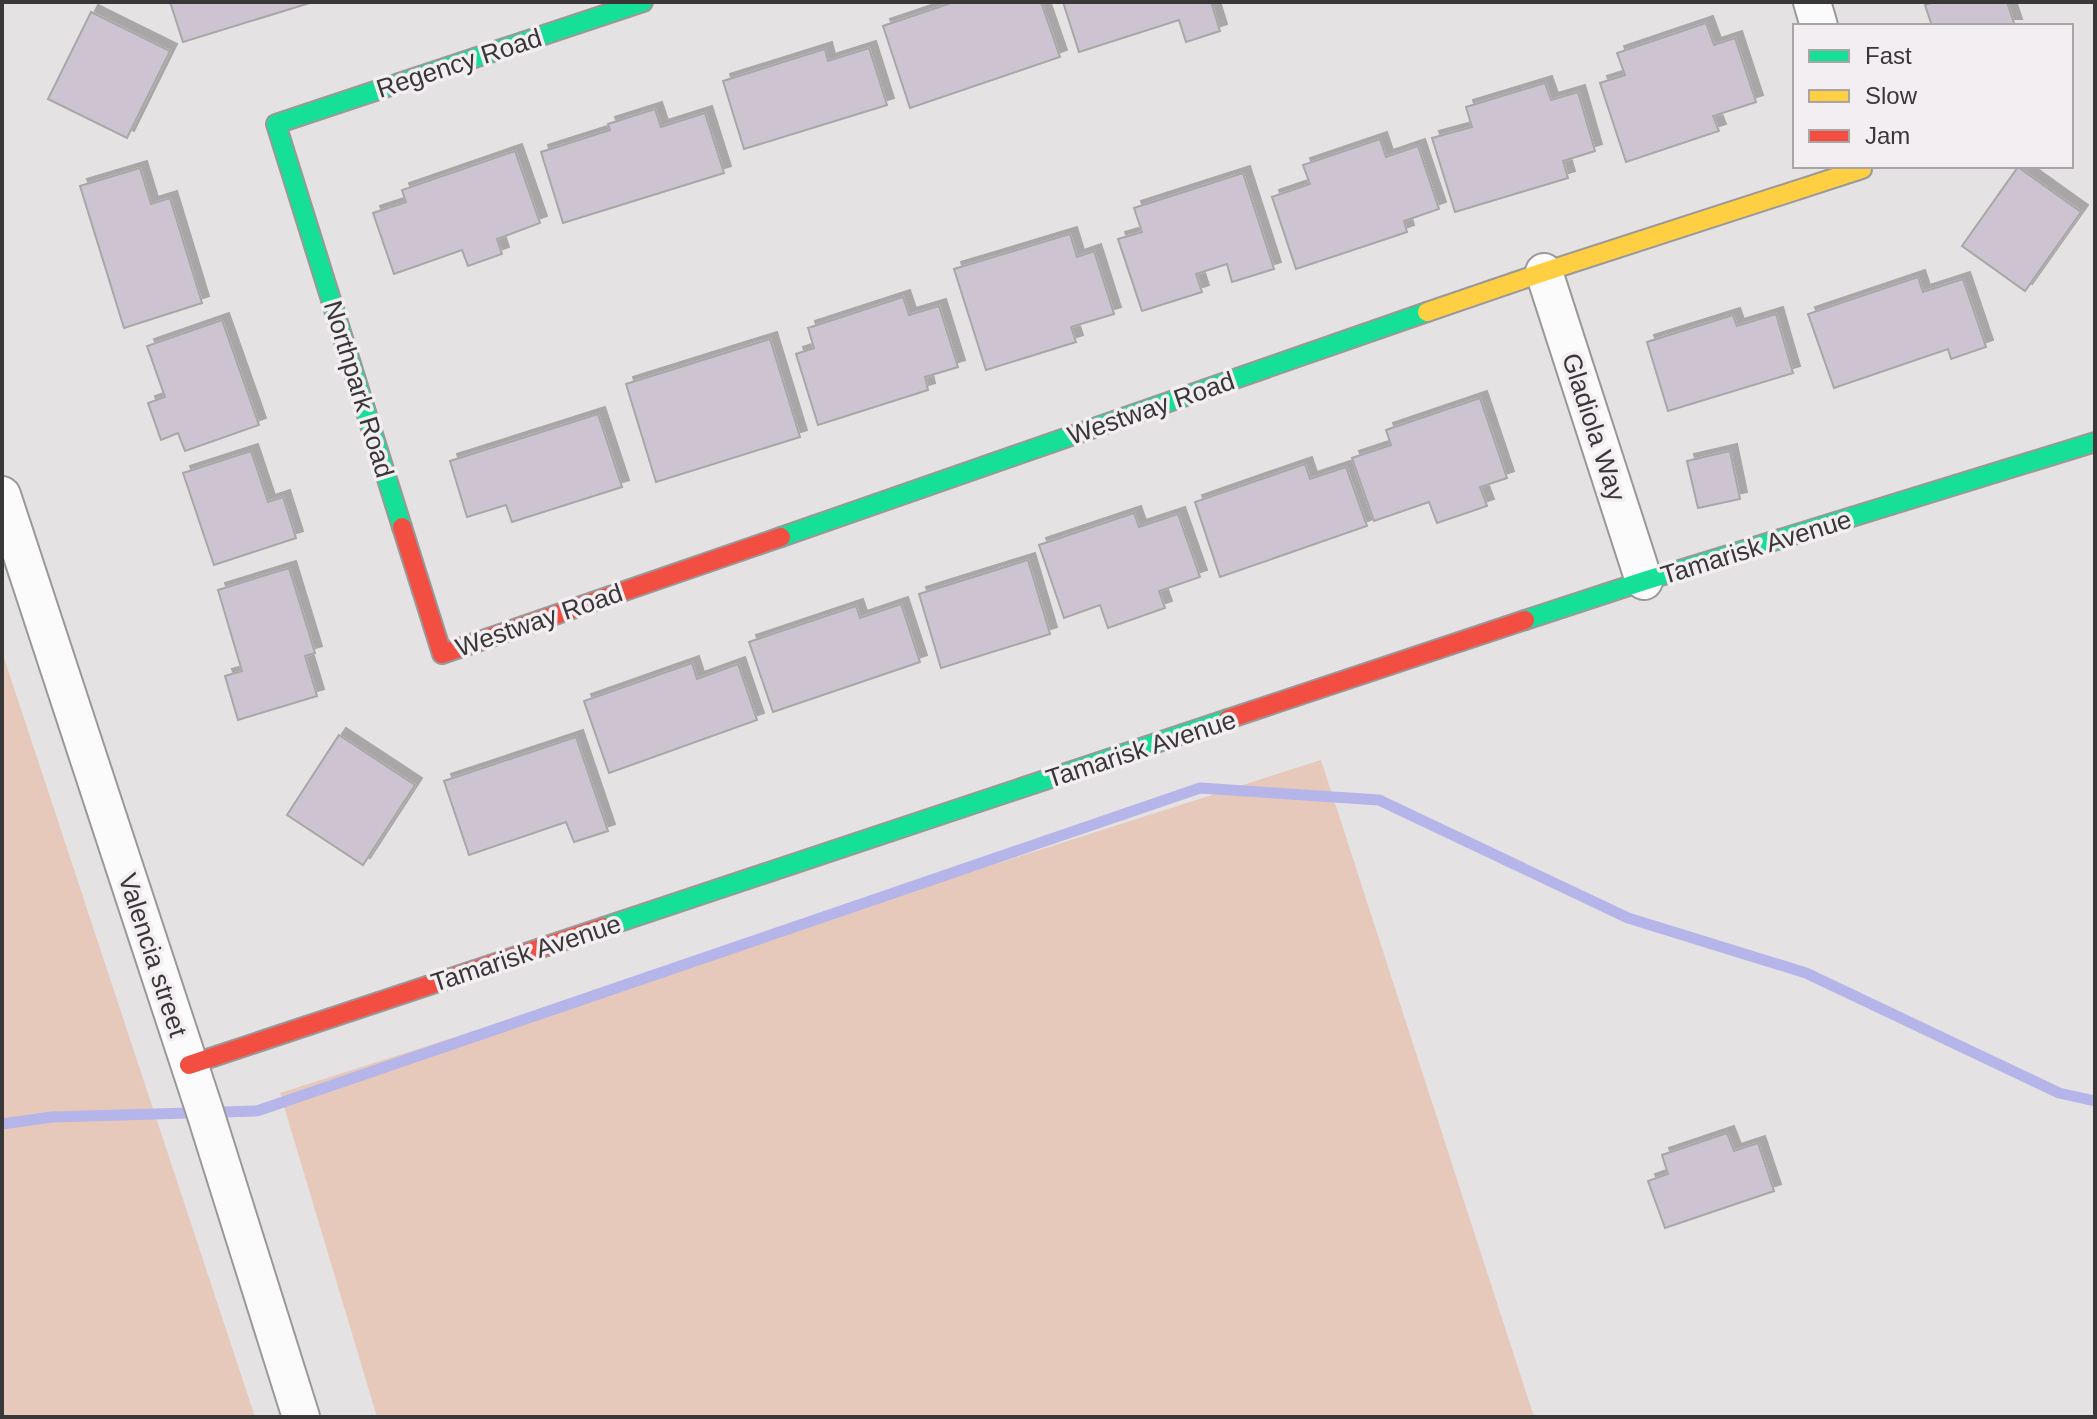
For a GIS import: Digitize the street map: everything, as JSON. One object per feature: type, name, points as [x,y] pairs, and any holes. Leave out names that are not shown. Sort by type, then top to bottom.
[{"type":"street","name":"Regency Road","points":[[276,124],[643,2]]},
{"type":"street","points":[[1812,2],[1818,24]]},
{"type":"street","name":"Northpark Road","points":[[276,124],[442,654]]},
{"type":"street","name":"Westway Road","points":[[442,654],[1544,272],[1859,168]]},
{"type":"street","name":"Gladiola Way","points":[[1544,272],[1644,581]]},
{"type":"street","name":"Tamarisk Avenue","points":[[189,1065],[1644,581],[2095,442]]},
{"type":"street","name":"Valencia street","points":[[2,495],[301,1417]]},
{"type":"shaded area","points":[[2,652],[255,1417],[2,1417]]},
{"type":"shaded area","points":[[1321,760],[1534,1417],[377,1417],[280,1093]]},
{"type":"building","points":[[170,2],[313,2],[183,42]]},
{"type":"building","points":[[954,2],[1041,2],[1060,57],[910,108],[883,26]]},
{"type":"building","points":[[1063,2],[1211,2],[1220,31],[1186,42],[1179,20],[1079,52]]},
{"type":"building","points":[[1933,2],[2007,2],[2014,24],[1931,24],[1925,5]]},
{"type":"building","points":[[91,12],[170,51],[127,138],[48,99]]},
{"type":"building","points":[[1706,23],[1714,45],[1735,38],[1756,102],[1713,116],[1719,131],[1626,162],[1600,83],[1625,75],[1617,53]]},
{"type":"building","points":[[869,48],[887,105],[744,149],[723,81],[825,49],[828,61]]},
{"type":"building","points":[[1545,83],[1551,100],[1578,92],[1595,151],[1563,161],[1568,178],[1455,212],[1432,138],[1472,127],[1466,107]]},
{"type":"building","points":[[655,109],[661,127],[705,113],[724,173],[563,223],[541,152],[610,130],[608,124]]},
{"type":"building","points":[[1380,139],[1386,157],[1418,146],[1439,209],[1404,221],[1407,232],[1296,269],[1272,197],[1310,184],[1303,165]]},
{"type":"building","points":[[515,151],[540,223],[497,239],[502,254],[468,266],[462,250],[394,274],[373,213],[406,202],[402,190]]},
{"type":"building","points":[[140,168],[151,204],[170,198],[202,303],[124,328],[80,186]]},
{"type":"building","points":[[2017,168],[2081,212],[2025,291],[1962,246]]},
{"type":"building","points":[[1243,173],[1274,269],[1232,282],[1227,264],[1196,274],[1202,292],[1142,311],[1118,239],[1142,232],[1134,208]]},
{"type":"building","points":[[1070,234],[1077,257],[1094,251],[1114,314],[1071,327],[1076,342],[986,370],[954,269]]},
{"type":"building","points":[[1918,277],[1923,292],[1963,279],[1986,347],[1951,359],[1948,349],[1834,388],[1808,314]]},
{"type":"building","points":[[903,297],[909,315],[939,306],[958,367],[925,377],[928,390],[818,425],[796,354],[814,348],[808,328]]},
{"type":"building","points":[[1776,314],[1793,373],[1668,411],[1647,342],[1733,315],[1737,326]]},
{"type":"building","points":[[222,320],[259,425],[185,451],[178,433],[161,440],[148,403],[165,397],[147,346]]},
{"type":"building","points":[[770,339],[800,437],[656,482],[626,384]]},
{"type":"building","points":[[1480,398],[1507,478],[1480,487],[1487,506],[1437,523],[1429,502],[1374,521],[1352,458],[1391,445],[1386,430]]},
{"type":"building","points":[[598,414],[622,487],[512,522],[506,505],[467,517],[450,461]]},
{"type":"building","points":[[251,451],[268,502],[283,497],[296,538],[214,565],[183,473]]},
{"type":"building","points":[[1730,451],[1740,499],[1698,508],[1687,461]]},
{"type":"building","points":[[1305,464],[1310,479],[1346,467],[1367,526],[1220,577],[1195,502]]},
{"type":"building","points":[[1134,513],[1139,527],[1178,514],[1200,577],[1159,591],[1165,608],[1108,628],[1100,605],[1064,618],[1039,545]]},
{"type":"building","points":[[1028,560],[1050,634],[941,668],[919,594]]},
{"type":"building","points":[[289,568],[315,653],[305,656],[317,696],[238,720],[225,676],[242,671],[218,590]]},
{"type":"building","points":[[901,604],[920,662],[773,712],[749,642],[856,606],[860,618]]},
{"type":"building","points":[[692,663],[697,679],[738,664],[757,720],[609,773],[584,701]]},
{"type":"building","points":[[339,735],[415,785],[363,865],[287,815]]},
{"type":"building","points":[[576,737],[608,831],[574,842],[566,822],[469,855],[444,781]]},
{"type":"building","points":[[1727,1133],[1734,1151],[1758,1143],[1774,1191],[1665,1228],[1648,1181],[1668,1174],[1662,1155]]},
{"type":"waterway","points":[[2,1124],[52,1117],[257,1111],[1200,788],[1379,800],[1628,918],[1806,973],[2059,1093],[2095,1101]]},
{"type":"traffic: fast","points":[[402,527],[276,124],[643,2]]},
{"type":"traffic: fast","points":[[781,537],[1427,312]]},
{"type":"traffic: fast","points":[[1525,620],[2095,442]]},
{"type":"traffic: fast","points":[[604,927],[1228,719]]},
{"type":"traffic: slow","points":[[1427,312],[1862,168]]},
{"type":"traffic: jam","points":[[402,527],[442,654],[781,537]]},
{"type":"traffic: jam","points":[[1228,719],[1525,620]]},
{"type":"traffic: jam","points":[[189,1065],[604,927]]}]
